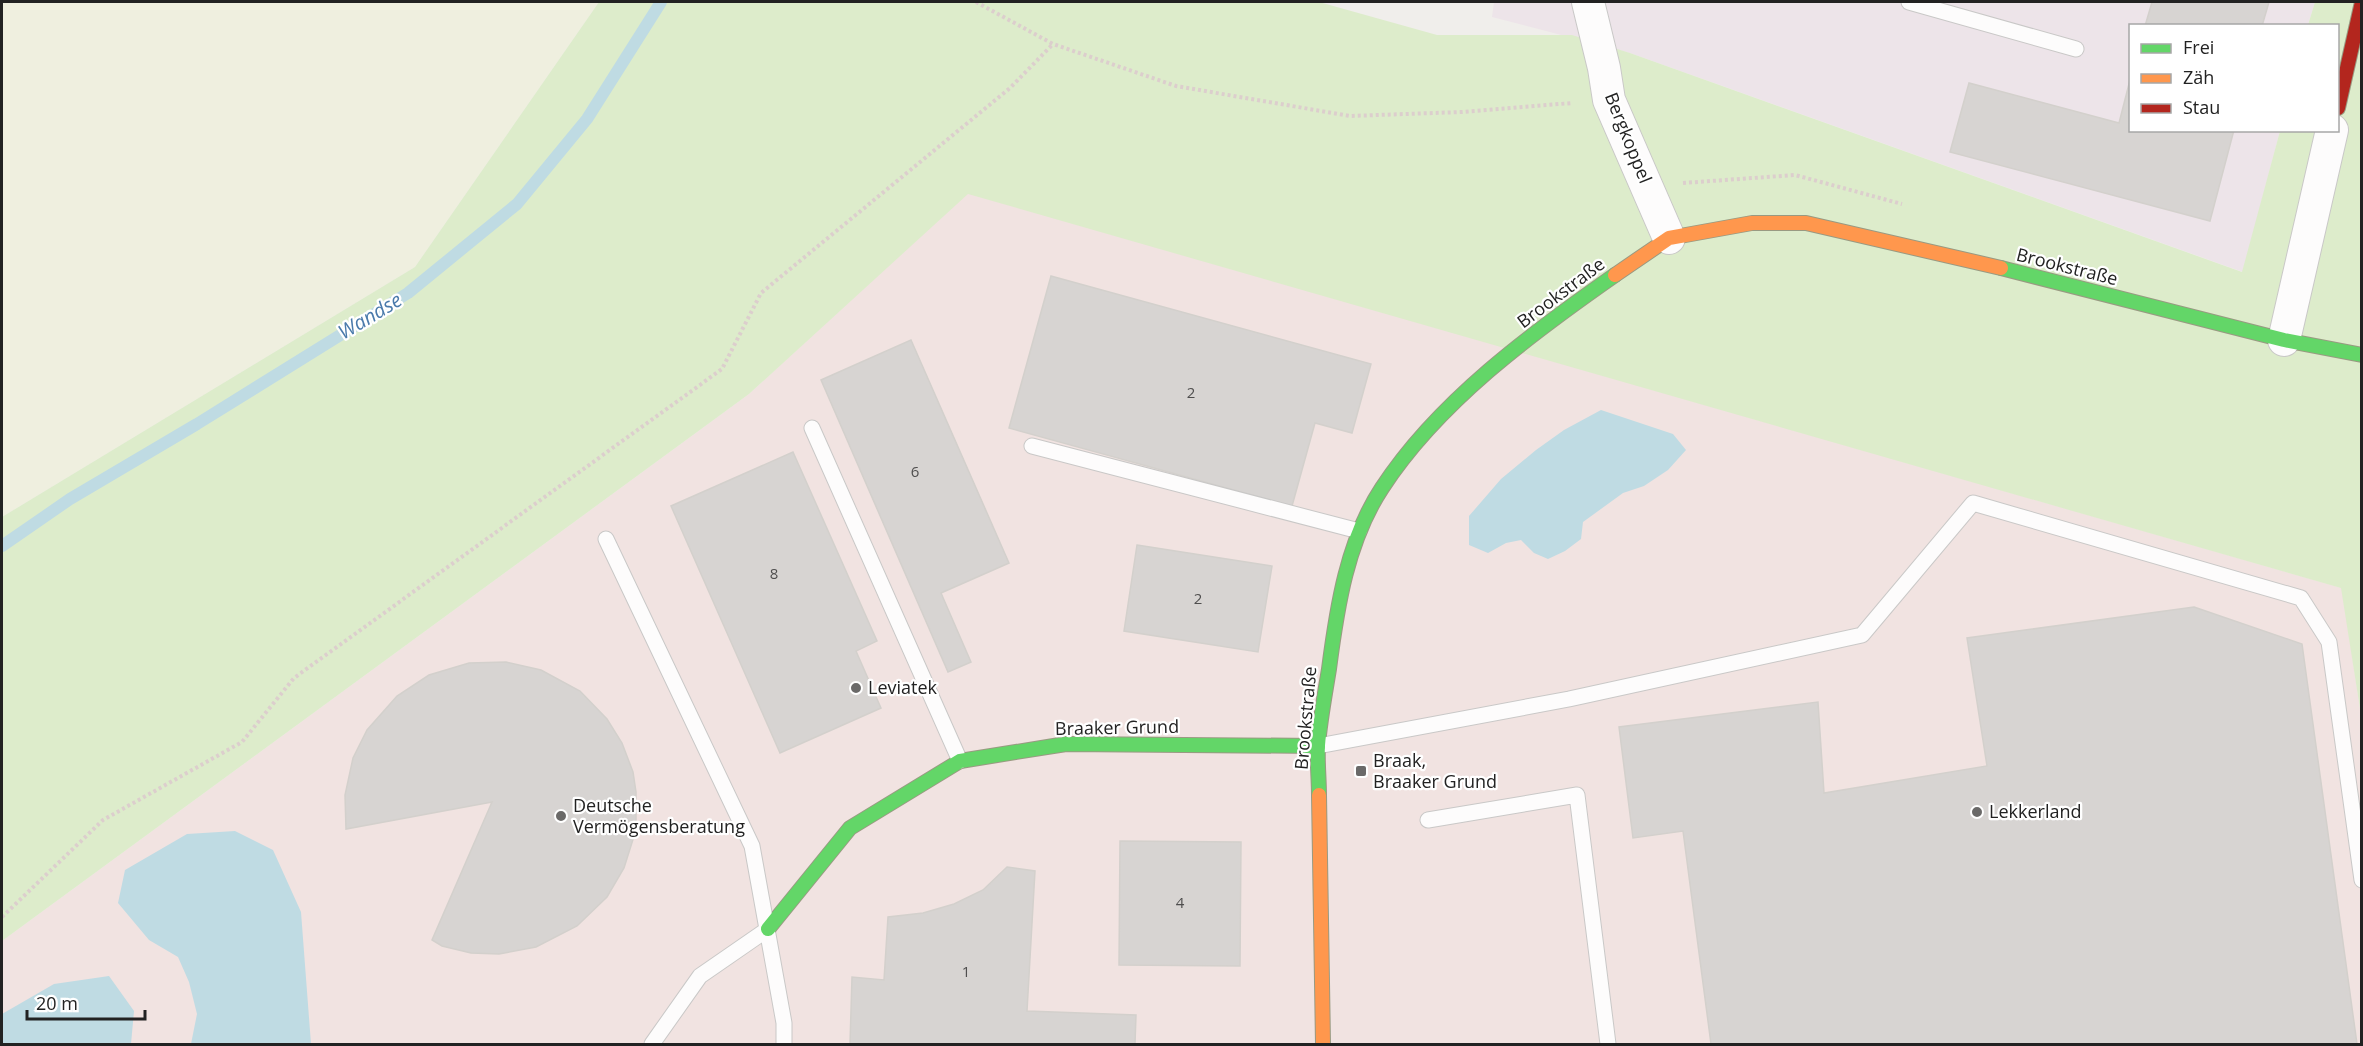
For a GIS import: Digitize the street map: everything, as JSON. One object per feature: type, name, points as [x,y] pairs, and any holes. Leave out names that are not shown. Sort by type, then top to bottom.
[{"type":"street","name":"Bergkoppel","points":[[1588,2],[1604,68],[1609,100],[1669,238]]},
{"type":"street","points":[[2339,99],[2361,2]]},
{"type":"street","points":[[2284,340],[2332,132]]},
{"type":"street","name":"Brookstraße","points":[[1323,1044],[1318,746],[1337,607],[1359,531],[1382,489],[1423,435],[1470,386],[1582,298],[1669,238],[1752,223],[1806,223],[1999,268],[2284,340],[2361,355]]},
{"type":"street","name":"Braaker Grund","points":[[768,929],[850,828],[960,761],[1066,744],[1318,746]]},
{"type":"lane","points":[[1909,2],[2076,49]]},
{"type":"lane","points":[[812,428],[960,761]]},
{"type":"lane","points":[[1032,446],[1359,531]]},
{"type":"lane","points":[[1318,746],[1569,699],[1862,635],[1973,503],[2301,598],[2329,642],[2361,880]]},
{"type":"lane","points":[[606,539],[752,846],[784,1023],[784,1044]]},
{"type":"lane","points":[[1428,820],[1577,795],[1608,1044]]},
{"type":"lane","points":[[652,1044],[700,976],[768,929]]},
{"type":"path","points":[[976,2],[1053,44],[1176,86],[1350,116],[1462,112],[1609,100]]},
{"type":"path","points":[[2,917],[103,820],[242,742],[294,678],[722,369],[761,293],[1010,88],[1053,44]]},
{"type":"shaded area","points":[[1494,2],[2315,2],[2308,24],[2129,24],[2129,132],[2280,132],[2243,272],[1630,53],[1492,17]]},
{"type":"shaded area","points":[[968,193],[2342,588],[2361,715],[2361,1044],[2,1044],[2,941],[749,394]]},
{"type":"green space","points":[[2,2],[599,2],[415,267],[2,517]]},
{"type":"green space","points":[[599,2],[1319,2],[1437,35],[1572,35],[1630,53],[2242,272],[2280,132],[2339,132],[2339,24],[2308,24],[2315,2],[2361,2],[2361,715],[2341,588],[968,194],[749,394],[2,941],[2,517],[415,267]]},
{"type":"water","points":[[1601,410],[1673,434],[1686,450],[1668,470],[1644,486],[1623,493],[1583,522],[1581,539],[1565,551],[1548,559],[1534,553],[1521,540],[1506,543],[1488,553],[1469,545],[1469,516],[1501,479],[1564,430]]},
{"type":"water","points":[[235,831],[273,850],[301,912],[311,1044],[191,1044],[197,1014],[189,982],[178,957],[149,940],[118,903],[125,870],[187,834]]},
{"type":"water","points":[[109,976],[134,1011],[131,1044],[2,1044],[2,1014],[54,984]]},
{"type":"building","points":[[2152,2],[2269,2],[2263,24],[2146,24]]},
{"type":"building","points":[[1969,83],[2119,123],[2129,84],[2129,132],[2233,132],[2210,221],[1950,152]]},
{"type":"building","points":[[1051,276],[1371,364],[1352,433],[1315,423],[1292,506],[1009,428]]},
{"type":"building","points":[[911,340],[1009,563],[941,593],[971,662],[948,672],[821,380]]},
{"type":"building","points":[[793,452],[877,641],[856,651],[881,708],[780,753],[671,506]]},
{"type":"building","points":[[1137,545],[1272,566],[1258,652],[1124,631]]},
{"type":"building","name":"Lekkerland","points":[[2194,607],[2302,644],[2357,1044],[1711,1044],[1683,831],[1633,838],[1619,727],[1818,702],[1824,793],[1987,766],[1967,638]]},
{"type":"building","name":"Deutsche Vermögensberatung","points":[[506,662],[541,670],[580,691],[607,719],[622,743],[633,772],[636,792],[636,830],[624,868],[607,897],[577,926],[536,947],[499,954],[471,953],[442,946],[432,940],[492,802],[346,829],[345,795],[353,758],[367,730],[397,696],[429,675],[469,663]]},
{"type":"building","points":[[1120,841],[1241,842],[1240,966],[1119,965]]},
{"type":"building","points":[[1007,867],[1035,871],[1027,1011],[1136,1015],[1135,1044],[850,1044],[852,977],[884,980],[888,917],[923,913],[954,904],[983,890]]},
{"type":"waterway","name":"Wandse","points":[[2,546],[70,499],[197,424],[408,293],[517,204],[587,119],[661,2]]},
{"type":"traffic: fast","points":[[2001,268],[2284,340],[2362,355]]},
{"type":"traffic: fast","points":[[1319,795],[1319,736],[1340,598],[1352,552],[1370,508],[1405,457],[1458,398],[1520,345],[1615,275]]},
{"type":"traffic: fast","points":[[768,929],[850,828],[960,761],[1066,744],[1318,746]]},
{"type":"traffic: slow","points":[[1615,275],[1669,238],[1752,223],[1806,223],[2001,268]]},
{"type":"traffic: slow","points":[[1319,795],[1323,1044]]},
{"type":"traffic: jam","points":[[2339,104],[2362,2]]},
{"type":"place","name":"Leviatek","points":[[856,688]]},
{"type":"place","name":"Braak, Braaker Grund","points":[[1361,771]]},
{"type":"place","name":"Lekkerland","points":[[1977,812]]},
{"type":"place","name":"Deutsche Vermögensberatung","points":[[561,816]]}]
